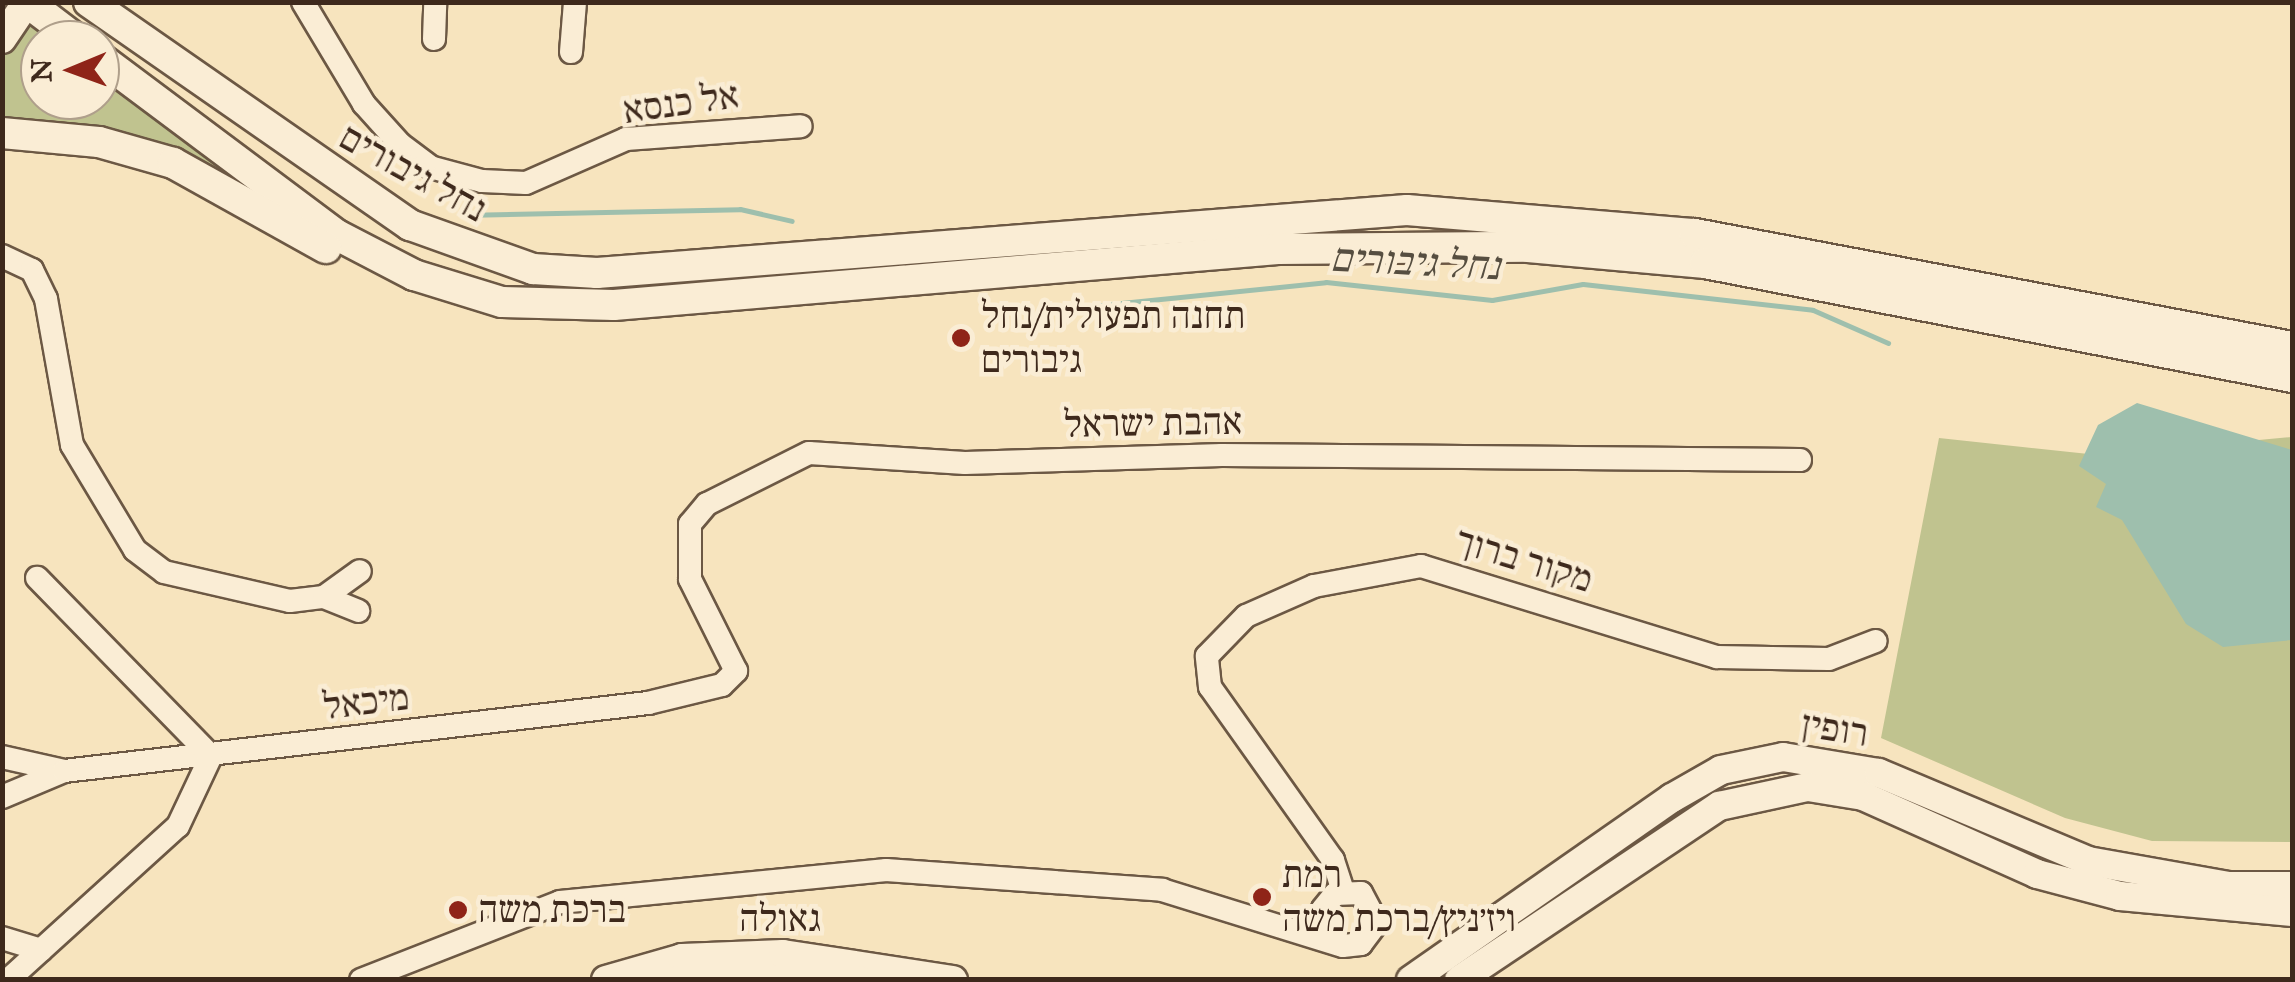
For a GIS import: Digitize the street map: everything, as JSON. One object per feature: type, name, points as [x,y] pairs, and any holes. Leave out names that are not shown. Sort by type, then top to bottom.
[{"type":"main road","points":[[27,2],[51,20]]},
{"type":"main road","name":"נחל גיבורים","points":[[89,2],[410,225],[533,269],[597,274],[1288,214],[1461,213],[1754,243],[2292,348]]},
{"type":"main road","points":[[120,73],[337,236],[480,296]]},
{"type":"main road","points":[[2,133],[99,142],[173,164],[339,256],[480,296],[614,305],[1278,249],[1528,247],[1704,264],[2292,377]]},
{"type":"street","points":[[2,40],[27,2]]},
{"type":"street","name":"אל כנסא","points":[[303,2],[364,104],[400,144],[430,167],[482,181],[526,183],[626,138],[801,126]]},
{"type":"street","points":[[434,39],[435,2]]},
{"type":"street","points":[[571,52],[575,2]]},
{"type":"street","points":[[2,256],[32,270],[46,299],[72,444],[135,550],[164,572],[234,590],[324,597],[358,611]]},
{"type":"street","name":"אהבת ישראל","points":[[736,671],[690,580],[690,524],[707,504],[809,453],[966,463],[1222,455],[1800,460]]},
{"type":"street","name":"מקור ברוך","points":[[1344,891],[1333,860],[1210,687],[1207,656],[1246,616],[1314,586],[1421,566],[1718,657],[1810,661],[1876,641]]},
{"type":"street","points":[[324,597],[360,571]]},
{"type":"street","points":[[8,980],[178,826],[210,756],[37,578]]},
{"type":"street","name":"מיכאל","points":[[2,797],[64,771],[648,703],[722,685],[736,671]]},
{"type":"street","points":[[2,757],[64,771]]},
{"type":"street","name":"רופין","points":[[1459,980],[1560,894],[1721,770],[1783,757],[1879,773],[2088,861],[2210,884],[2292,886]]},
{"type":"street","name":"רופין","points":[[1411,980],[1720,806],[1808,787],[1863,796],[2037,874],[2120,896],[2292,912]]},
{"type":"street","points":[[360,980],[560,902],[886,870],[1162,890],[1272,926],[1335,942],[1361,944],[1377,923],[1369,898],[1344,891],[1323,909],[1272,926]]},
{"type":"street","points":[[1323,909],[1335,942]]},
{"type":"street","points":[[2,938],[41,950]]},
{"type":"street","name":"גאולה","points":[[606,980],[682,958],[783,954],[953,980]]},
{"type":"street","name":"גאולה","points":[[678,980],[859,980]]},
{"type":"green space","points":[[2,3],[28,20],[20,20],[20,120],[120,120],[120,87],[292,219],[210,173],[3,125]]},
{"type":"green space","points":[[2292,437],[2292,842],[2152,841],[2065,818],[1881,738],[1939,438],[2098,455]]},
{"type":"shaded area","points":[[2137,403],[2292,450],[2292,640],[2223,647],[2186,624],[2122,520],[2096,507],[2106,484],[2079,466],[2098,425]]},
{"type":"waterway","points":[[462,215],[740,209],[792,221]]},
{"type":"waterway","name":"נחל גיבורים","points":[[1052,310],[1326,282],[1492,300],[1583,284],[1813,310],[1888,343]]},
{"type":"place","name":"תחנה תפעולית/נחל גיבורים","points":[[961,338]]},
{"type":"place","name":"רמת ויז׳ניץ/ברכת משה","points":[[1262,897]]},
{"type":"place","name":"ברכת משה","points":[[458,910]]}]
